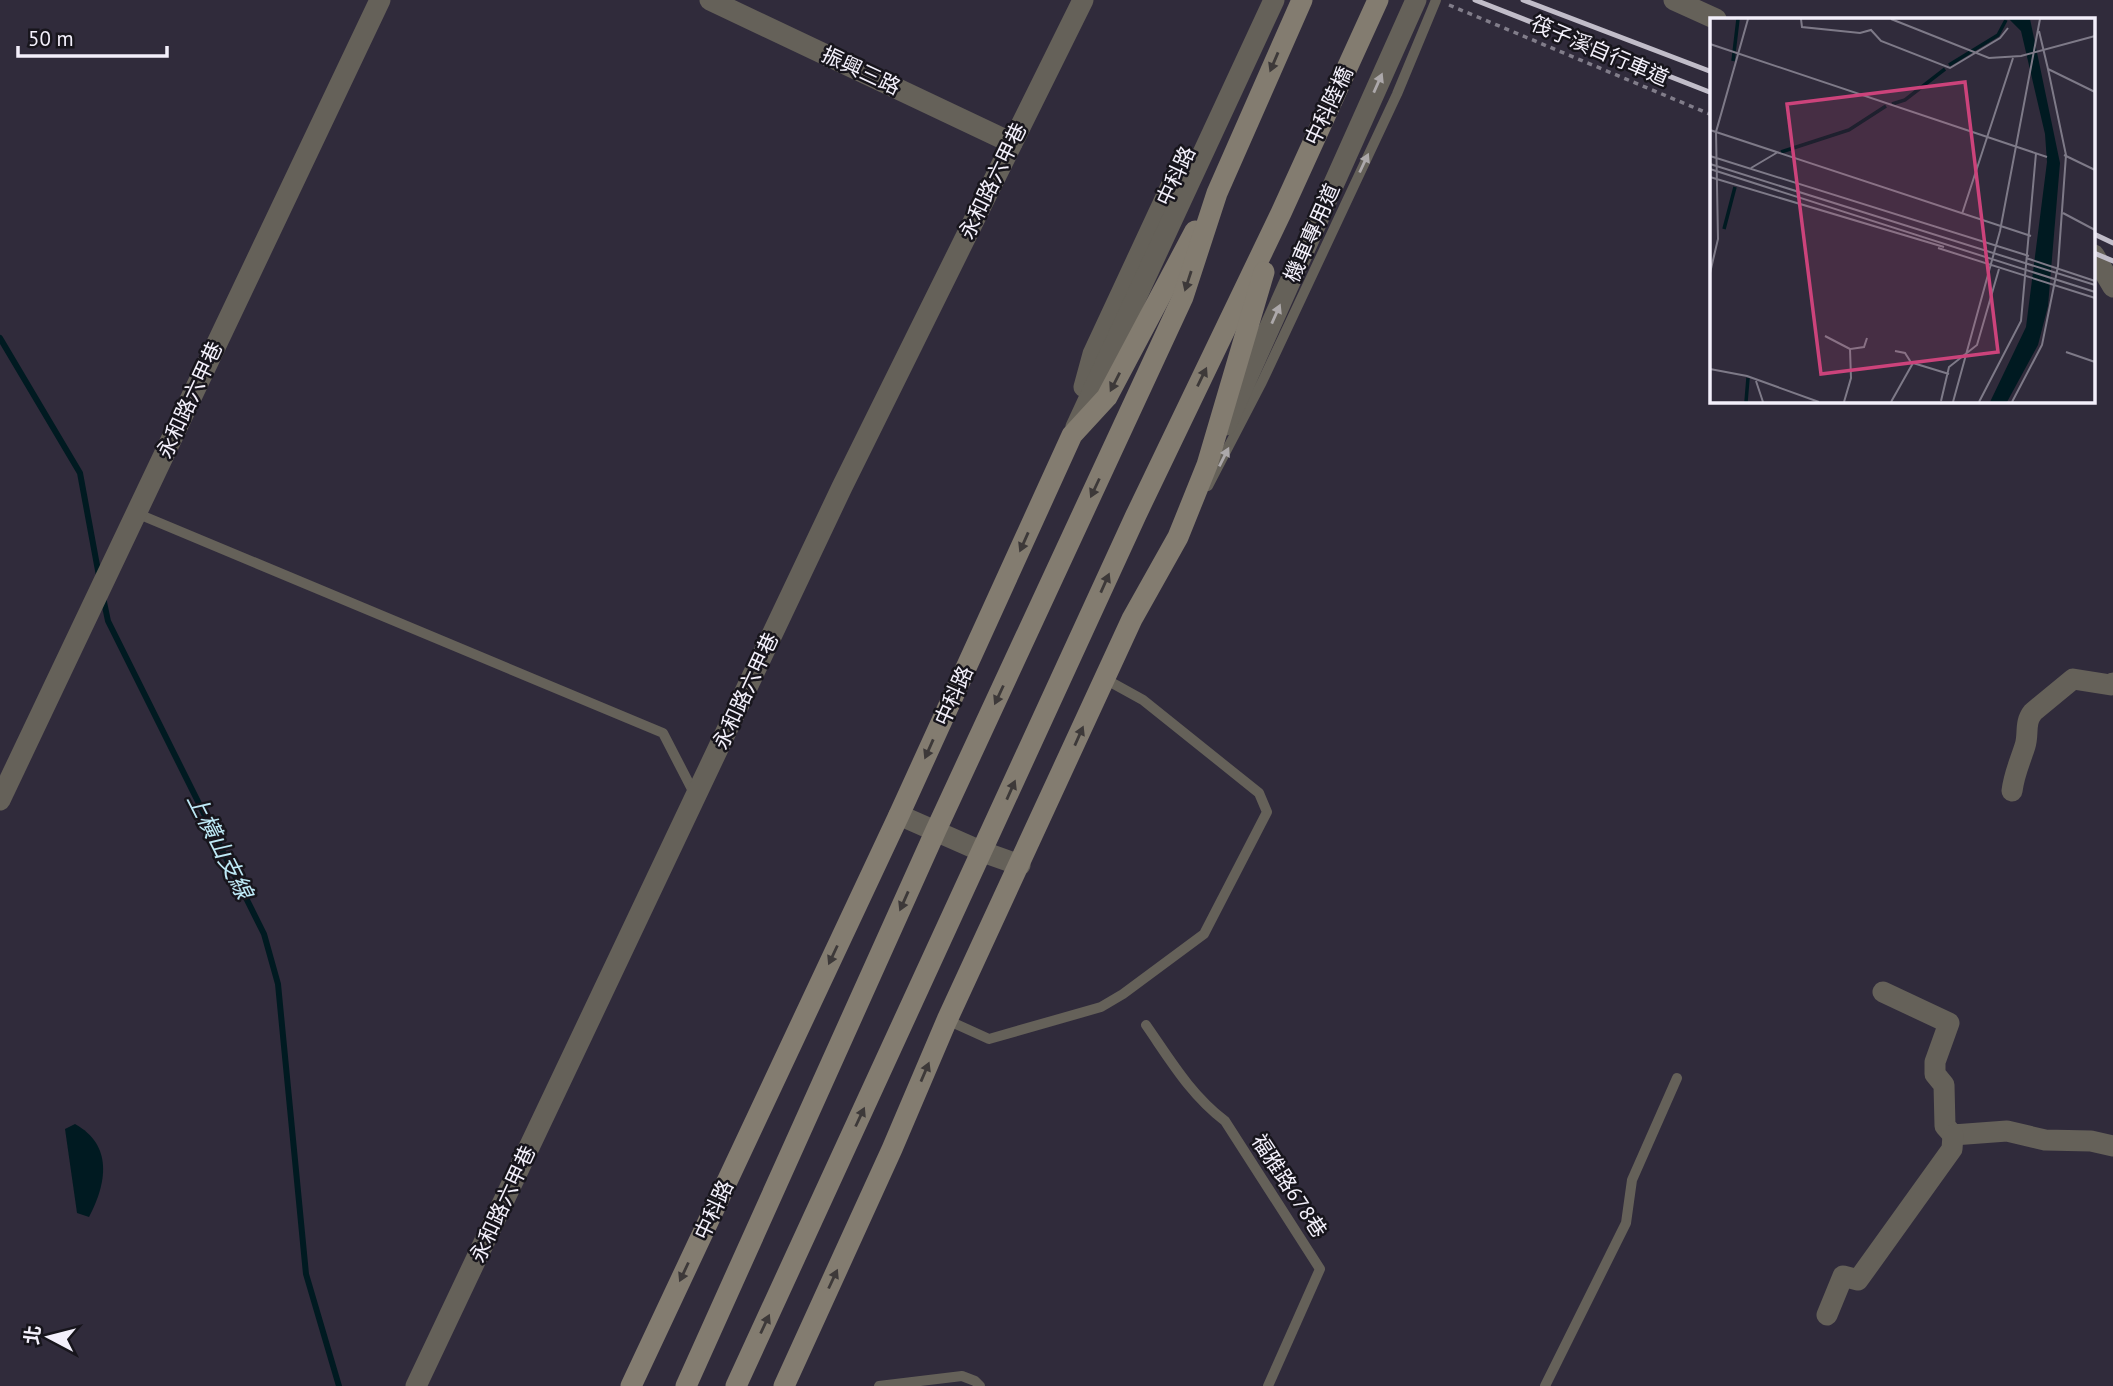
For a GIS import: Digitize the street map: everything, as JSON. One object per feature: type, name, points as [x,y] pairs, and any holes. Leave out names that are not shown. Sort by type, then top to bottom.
[{"type":"street","name":"永和路六甲巷","points":[[0,800],[380,0]]},
{"type":"street","name":"振興三路","points":[[710,0],[1012,143]]},
{"type":"street","name":"永和路六甲巷","points":[[416,1386],[842,487],[1083,0]]},
{"type":"street","name":"中科路","points":[[631,1386],[899,816],[1072,435],[1093,354],[1259,0]]},
{"type":"street","points":[[1072,435],[1273,0]]},
{"type":"street","points":[[1072,435],[1107,397],[1172,272],[1217,193],[1302,0]]},
{"type":"street","name":"中科陸橋","points":[[1281,213],[1378,0]]},
{"type":"street","name":"機車專用道","points":[[1207,465],[1416,0]]},
{"type":"street","points":[[1675,0],[1714,18]]},
{"type":"street","name":"中科路","points":[[686,1386],[936,830],[1183,298],[1217,193]]},
{"type":"street","points":[[784,1386],[892,1149],[947,1020],[1132,619],[1178,537],[1207,465],[1281,213]]},
{"type":"street","points":[[736,1386],[1136,515],[1281,213]]},
{"type":"street","points":[[2096,259],[2113,287]]},
{"type":"street","points":[[2012,791],[2017,765],[2026,743],[2028,719],[2033,712],[2073,679],[2111,685],[2113,683]]},
{"type":"street","points":[[899,816],[1020,865]]},
{"type":"street","points":[[1827,1315],[1843,1276],[1857,1280],[1952,1149],[1953,1135],[1945,1126],[1944,1085],[1935,1074],[1935,1062],[1950,1023],[1883,992]]},
{"type":"street","points":[[1953,1135],[2007,1131],[2045,1140],[2091,1141],[2113,1146]]},
{"type":"lane","points":[[1178,537],[1219,468],[1262,382],[1397,94],[1437,0]]},
{"type":"lane","points":[[136,513],[663,733],[696,797]]},
{"type":"lane","points":[[947,1020],[989,1038],[1101,1007],[1123,994],[1204,934],[1267,813],[1259,793],[1143,700],[1105,679]]},
{"type":"lane","name":"福雅路678巷","points":[[1146,1025],[1189,1088],[1203,1104],[1225,1121],[1320,1269],[1268,1386]]},
{"type":"lane","points":[[1545,1386],[1626,1223],[1632,1180],[1677,1078]]},
{"type":"lane","points":[[879,1386],[962,1376],[980,1386]]},
{"type":"path","name":"筏子溪自行車道","points":[[1437,0],[1710,114]]},
{"type":"water","points":[[75,1124],[96,1143],[103,1166],[100,1191],[89,1217],[77,1213],[65,1129]]},
{"type":"waterway","name":"上橫山支線","points":[[0,338],[80,473],[99,576]]},
{"type":"waterway","name":"上橫山支線","points":[[103,597],[108,621],[264,934],[278,984],[306,1274],[339,1386]]},
{"type":"railway","points":[[1475,0],[1710,92]]},
{"type":"railway","points":[[1523,0],[1710,71]]},
{"type":"railway","points":[[2096,235],[2113,243]]},
{"type":"railway","points":[[2096,254],[2113,261]]}]
